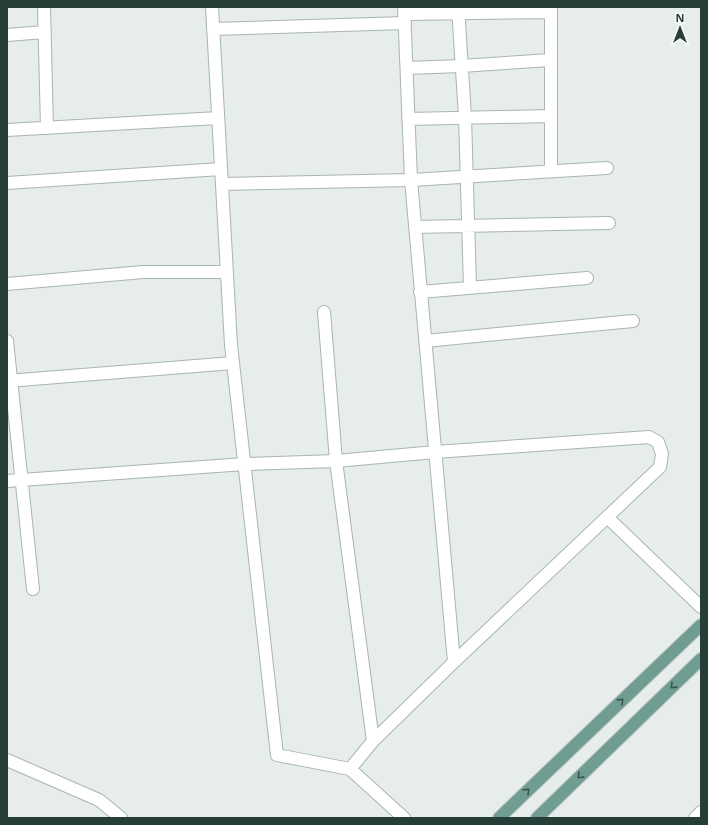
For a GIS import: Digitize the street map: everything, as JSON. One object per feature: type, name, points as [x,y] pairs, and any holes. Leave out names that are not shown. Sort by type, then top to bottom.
[{"type":"main road","points":[[499,818],[701,625]]},
{"type":"main road","points":[[537,818],[701,659]]},
{"type":"street","points":[[44,7],[47,128]]},
{"type":"street","points":[[212,7],[233,362],[277,754],[350,768],[404,818]]},
{"type":"street","points":[[213,29],[458,10],[551,9],[551,171]]},
{"type":"street","points":[[458,10],[464,117],[470,287]]},
{"type":"street","points":[[405,15],[411,180],[454,662]]},
{"type":"street","points":[[7,35],[45,32]]},
{"type":"street","points":[[407,68],[550,60]]},
{"type":"street","points":[[408,119],[550,116]]},
{"type":"street","points":[[7,130],[218,118]]},
{"type":"street","points":[[222,184],[411,180],[606,168]]},
{"type":"street","points":[[7,183],[221,170]]},
{"type":"street","points":[[415,227],[609,222]]},
{"type":"street","points":[[7,284],[144,272],[227,272]]},
{"type":"street","points":[[420,292],[587,278]]},
{"type":"street","points":[[324,312],[336,461],[374,741]]},
{"type":"street","points":[[425,341],[633,321]]},
{"type":"street","points":[[7,341],[9,380],[22,480],[33,589]]},
{"type":"street","points":[[9,380],[233,362]]},
{"type":"street","points":[[7,481],[245,464],[336,461],[435,452],[649,437],[658,442],[662,454],[660,467],[454,662],[374,741],[350,768]]},
{"type":"street","points":[[607,517],[701,607]]},
{"type":"street","points":[[7,760],[99,800],[121,818]]},
{"type":"street","points":[[695,818],[701,812]]}]
